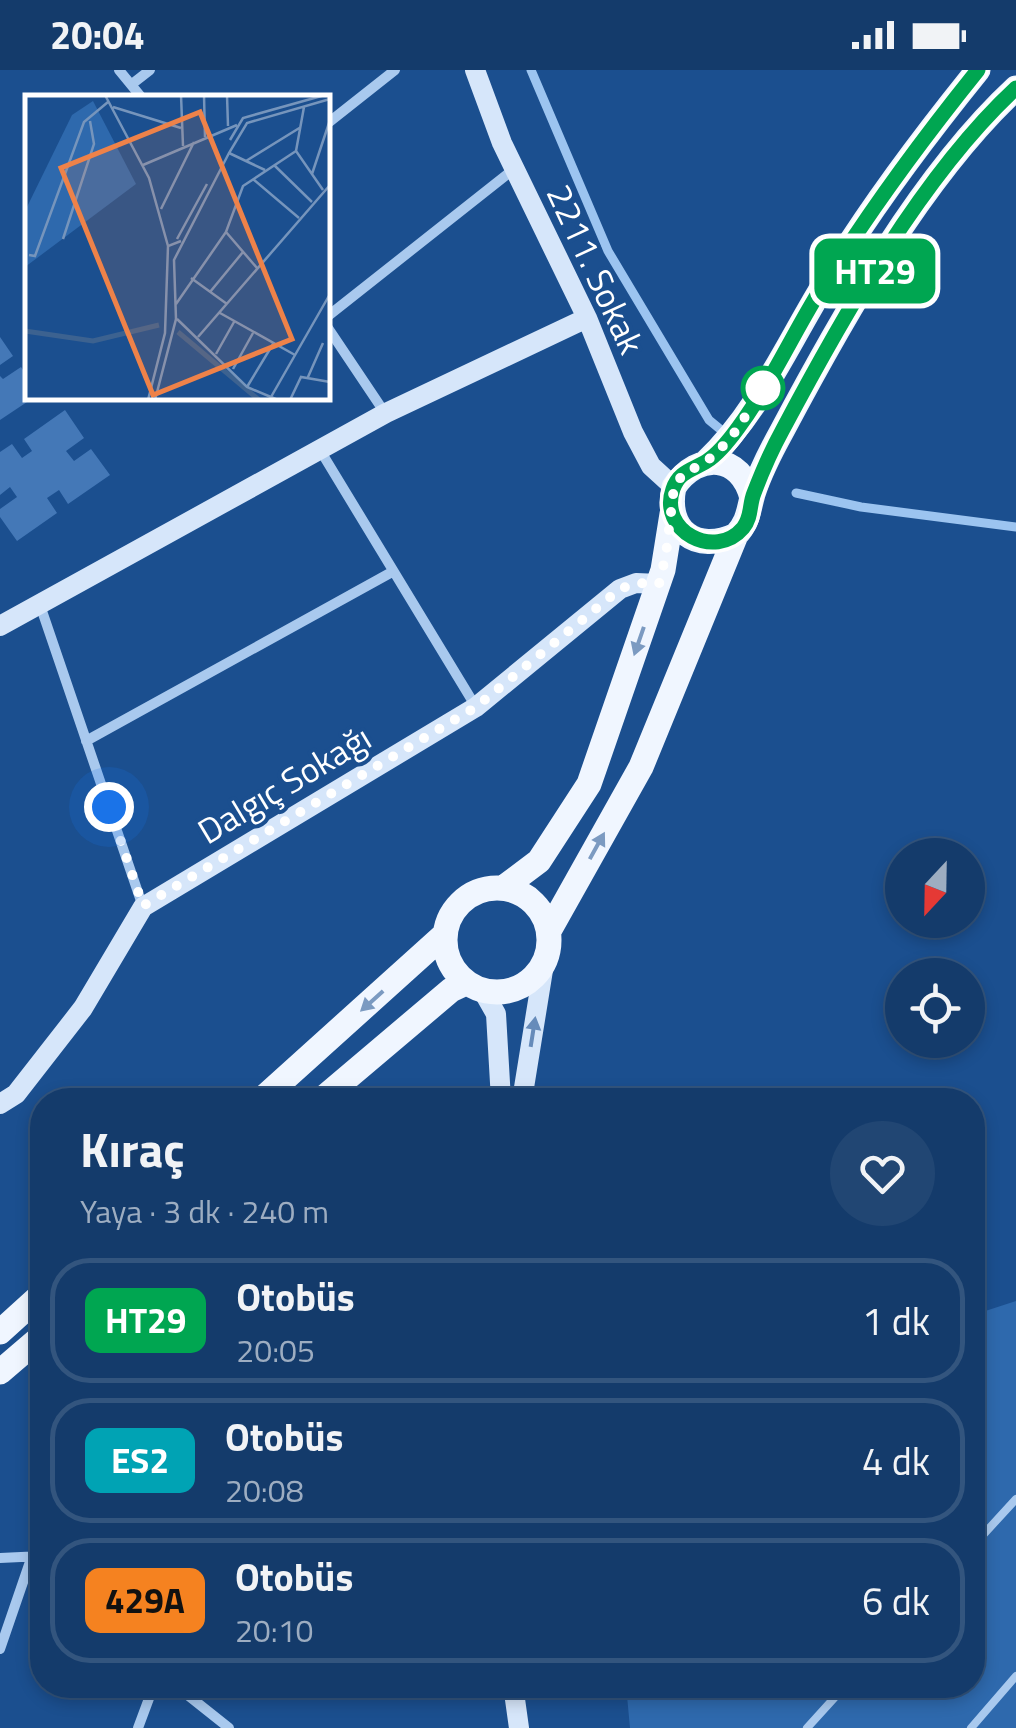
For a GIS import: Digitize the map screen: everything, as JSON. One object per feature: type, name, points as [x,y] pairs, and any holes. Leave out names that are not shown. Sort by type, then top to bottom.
[{"type":"main road","points":[[503,888],[539,861],[588,784],[659,584],[674,487],[683,474],[706,462],[739,427],[837,264],[918,144],[978,70]]},
{"type":"main road","points":[[549,931],[641,767],[736,535],[747,523],[752,498],[783,428],[900,228],[991,112],[1016,88]]},
{"type":"main road","points":[[706,462],[732,467],[742,476],[752,498]]},
{"type":"main road","points":[[672,514],[685,533],[697,540],[710,543],[736,535]]},
{"type":"main road","points":[[335,1088],[451,990],[474,987],[501,993],[534,979],[550,948],[549,931],[534,902],[519,892],[486,888],[470,894],[448,919],[444,936],[446,954],[454,970],[474,987]]},
{"type":"main road","points":[[274,1088],[444,936]]},
{"type":"main road","points":[[0,1332],[30,1305]]},
{"type":"main road","points":[[0,1372],[30,1346]]},
{"type":"street","points":[[119,70],[140,95]]},
{"type":"street","points":[[132,84],[150,70]]},
{"type":"street","points":[[330,122],[395,70]]},
{"type":"street","name":"2211. Sokak","points":[[475,70],[514,169],[587,318],[633,432],[651,466],[674,487]]},
{"type":"street","points":[[330,314],[514,169]]},
{"type":"street","points":[[0,626],[386,414],[587,318]]},
{"type":"street","points":[[330,331],[386,414]]},
{"type":"street","points":[[320,450],[476,707]]},
{"type":"street","points":[[86,741],[392,572]]},
{"type":"street","name":"Dalgıç Sokağı","points":[[0,1104],[16,1094],[83,1008],[143,906],[476,707],[620,589],[636,583],[659,584]]},
{"type":"street","points":[[40,605],[143,906]]},
{"type":"street","points":[[524,1088],[544,964]]},
{"type":"street","points":[[474,987],[496,1014],[501,1088]]},
{"type":"street","points":[[0,1558],[30,1556]]},
{"type":"street","points":[[0,1648],[30,1573]]},
{"type":"street","points":[[138,1728],[149,1698]]},
{"type":"street","points":[[192,1698],[229,1728]]},
{"type":"street","points":[[515,1698],[519,1728]]},
{"type":"lane","points":[[985,1533],[1016,1500]]},
{"type":"lane","points":[[971,1728],[1016,1676]]},
{"type":"lane","points":[[806,1728],[834,1698]]},
{"type":"shaded area","points":[[1016,1301],[1016,1728],[630,1728],[627,1698],[985,1698],[985,1311]]},
{"type":"building","points":[[0,337],[13,356],[0,365]]},
{"type":"building","points":[[21,367],[25,373],[25,400],[30,400],[0,420],[0,376],[3,379]]},
{"type":"building","points":[[65,410],[84,438],[66,451],[74,461],[91,449],[110,475],[68,504],[59,490],[47,498],[57,513],[17,541],[0,517],[0,509],[17,497],[10,487],[0,495],[0,452],[12,444],[22,458],[32,451],[24,439]]},
{"type":"waterway","points":[[531,70],[608,251],[709,420],[726,434]]},
{"type":"waterway","points":[[796,493],[861,507],[1016,527]]},
{"type":"bus line","name":"HT29","points":[[978,70],[918,144],[827,278],[739,427],[706,462],[683,474],[674,487],[672,514],[685,533],[710,543],[724,541],[747,523],[752,498],[773,447],[900,228],[991,112],[1016,88]]},
{"type":"route","points":[[109,807],[143,906],[476,707],[620,589],[636,583],[659,584],[674,487],[683,474],[706,462],[725,444],[769,376],[763,388]]}]
